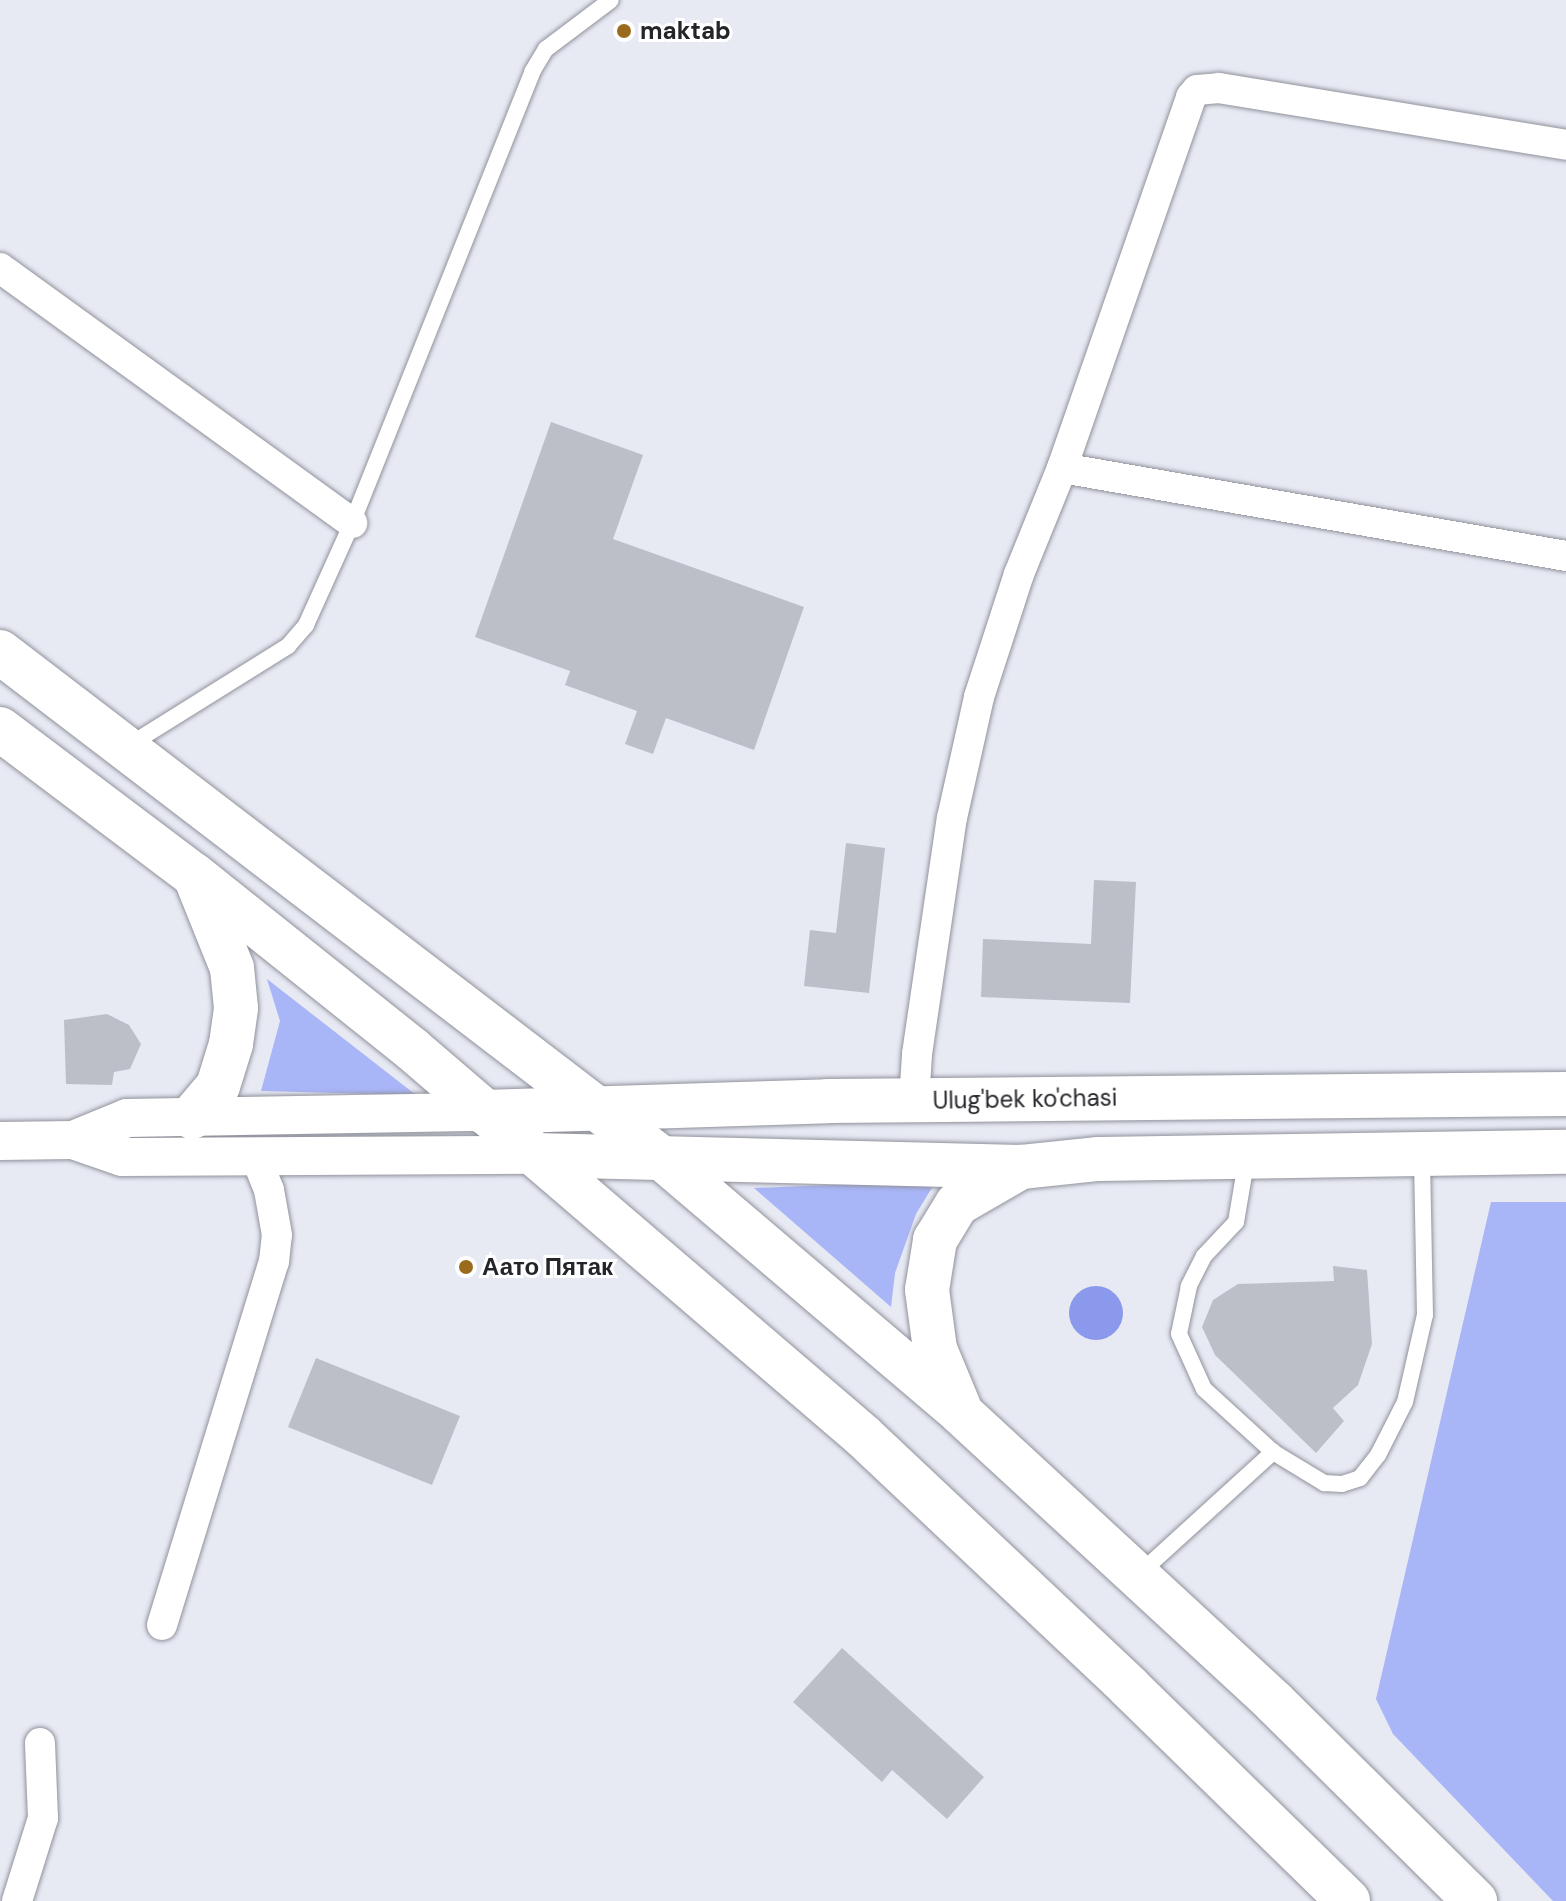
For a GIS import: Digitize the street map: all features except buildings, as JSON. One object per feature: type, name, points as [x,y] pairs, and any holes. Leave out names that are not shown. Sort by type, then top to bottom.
[{"type":"main road","points":[[0,652],[664,1160],[961,1413],[1274,1702],[1475,1901]]},
{"type":"main road","points":[[0,729],[194,875],[484,1112],[863,1436],[1129,1687],[1348,1901]]},
{"type":"main road","points":[[192,1117],[218,1086],[231,1044],[236,1008],[232,968],[194,875]]},
{"type":"main road","name":"Ulug'bek ko'chasi","points":[[484,1112],[591,1106],[1566,1094]]},
{"type":"main road","points":[[535,1155],[1021,1167],[1099,1159],[1566,1152]]},
{"type":"main road","points":[[961,1413],[935,1349],[927,1290],[935,1240],[957,1204],[1021,1167]]},
{"type":"street","points":[[914,1101],[917,1054],[952,818],[979,697],[1019,574],[1062,468],[1186,106],[1197,90],[1219,88],[1566,145]]},
{"type":"street","points":[[0,268],[352,523]]},
{"type":"street","points":[[1062,468],[1566,556]]},
{"type":"street","points":[[73,1140],[127,1118],[484,1112]]},
{"type":"street","points":[[0,1141],[73,1140],[122,1157],[535,1155]]},
{"type":"street","points":[[162,1625],[277,1247],[269,1190],[255,1156]]},
{"type":"street","points":[[17,1901],[43,1818],[40,1743]]},
{"type":"lane","points":[[123,749],[294,640],[306,625],[352,523],[532,72],[546,49],[611,0]]},
{"type":"lane","points":[[1247,1156],[1236,1222],[1204,1256],[1189,1286],[1179,1334],[1204,1389],[1273,1452],[1324,1483],[1342,1484],[1360,1478],[1378,1455],[1405,1402],[1425,1315],[1422,1154]]},
{"type":"lane","points":[[1137,1575],[1273,1452]]},
{"type":"shaded area","points":[[267,979],[416,1095],[261,1091],[280,1021]]},
{"type":"shaded area","points":[[936,1181],[916,1214],[895,1273],[891,1307],[754,1188]]},
{"type":"shaded area","points":[[1491,1202],[1566,1202],[1566,1901],[1553,1901],[1393,1734],[1376,1699]]},
{"type":"shaded area","points":[[1096,1286],[1115,1294],[1123,1313],[1115,1332],[1096,1340],[1077,1332],[1069,1313],[1077,1294]]},
{"type":"place","name":"maktab","points":[[624,31]]},
{"type":"place","name":"Аато Пятак","points":[[466,1267]]}]
